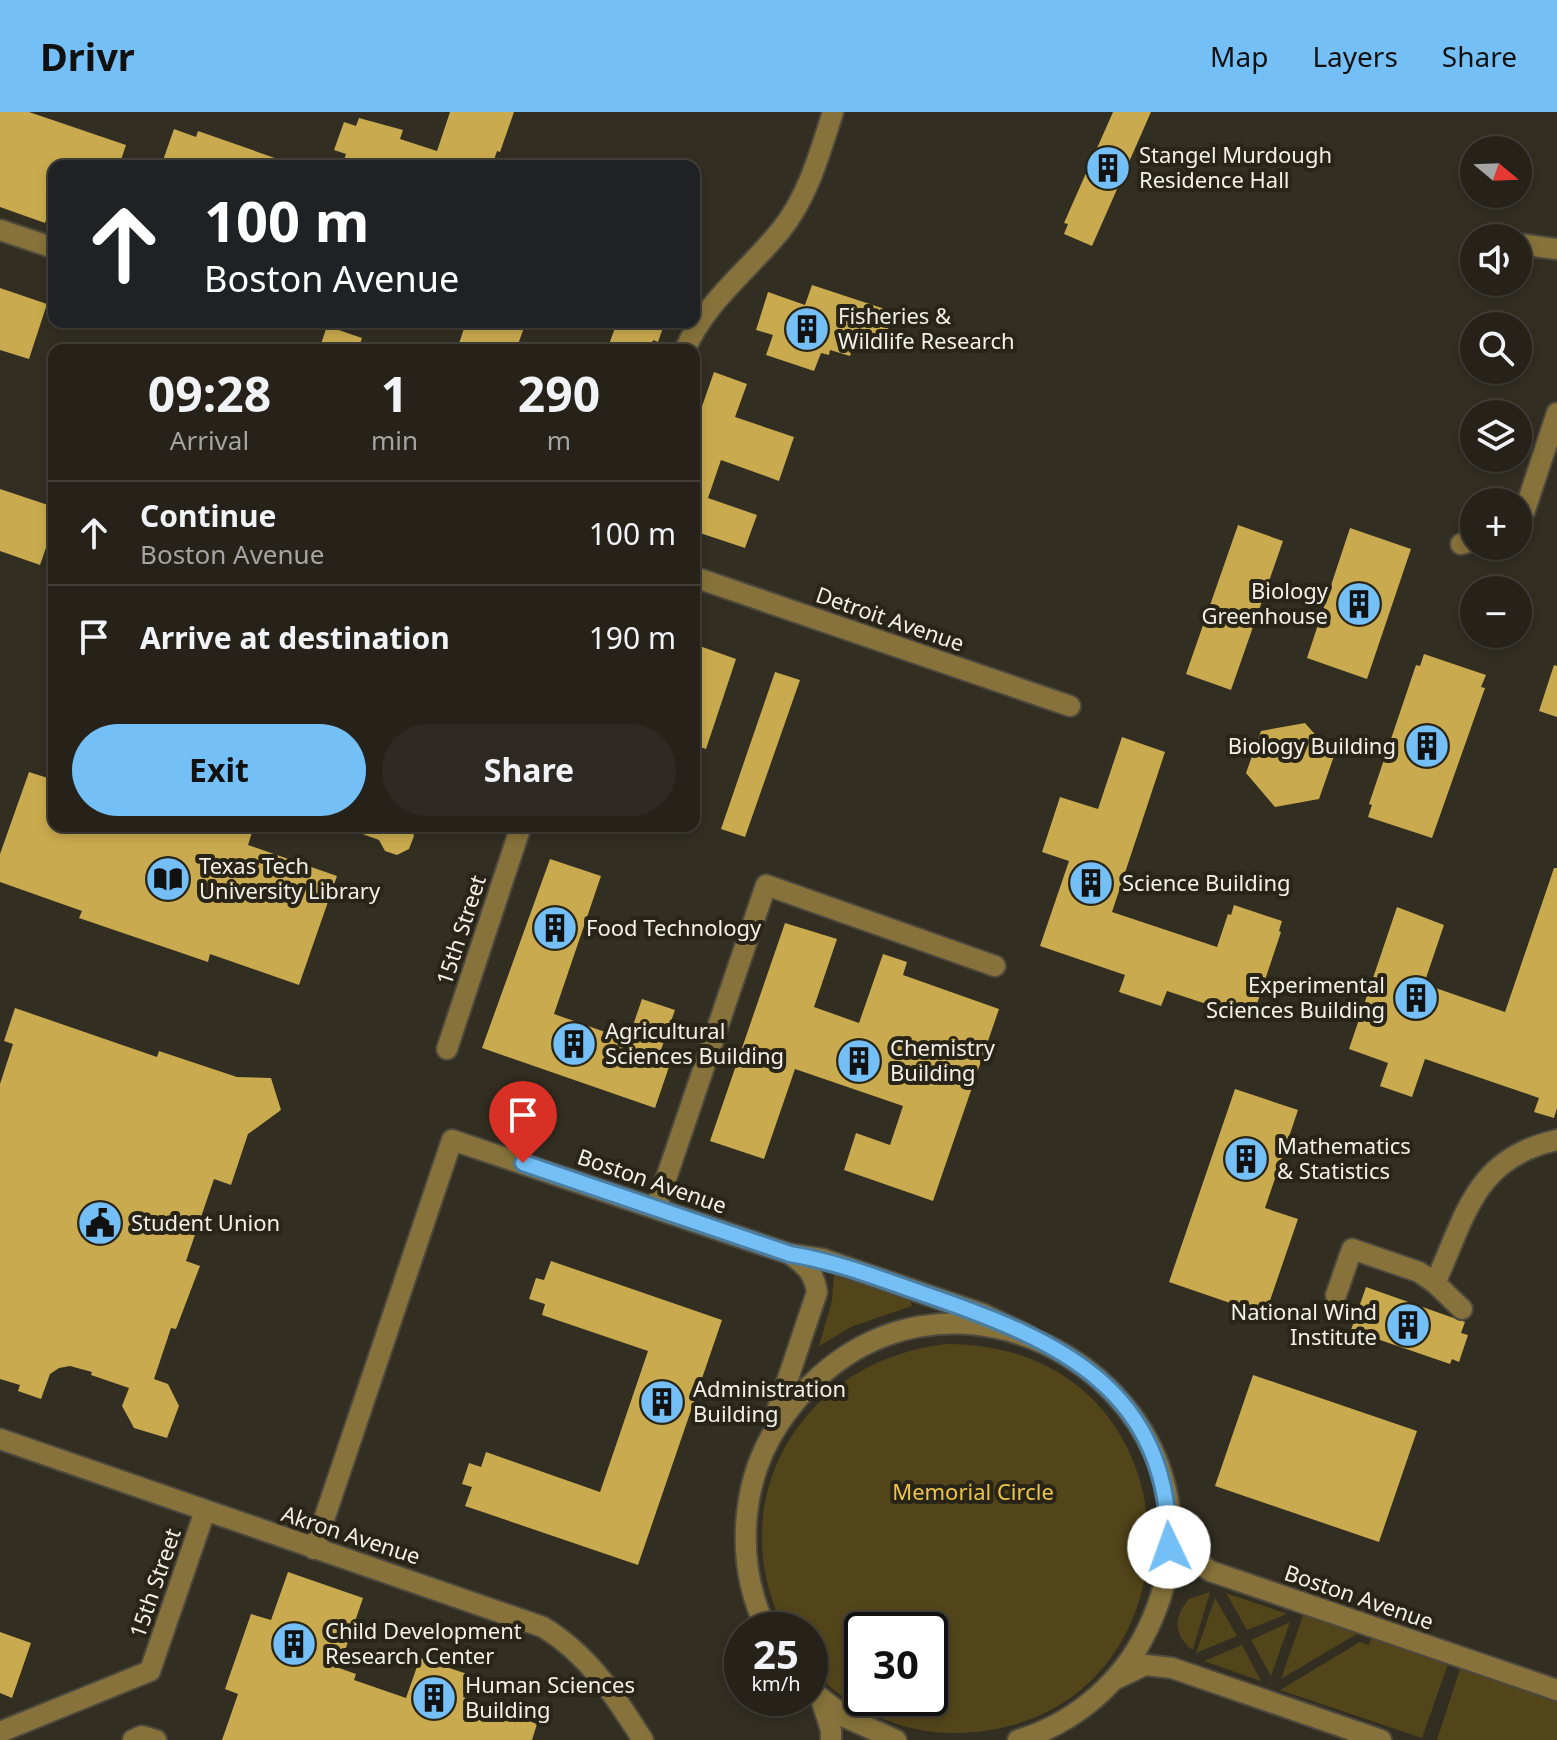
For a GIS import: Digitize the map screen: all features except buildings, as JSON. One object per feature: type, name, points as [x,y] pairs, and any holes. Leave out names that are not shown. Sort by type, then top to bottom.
[{"type":"street","points":[[700,324],[707,312],[784,228],[801,197],[833,112]]},
{"type":"street","points":[[0,230],[48,246]]},
{"type":"street","points":[[1532,246],[1557,249]]},
{"type":"street","points":[[1532,489],[1557,413]]},
{"type":"street","name":"Detroit Avenue","points":[[700,579],[1070,706]]},
{"type":"street","name":"15th Street","points":[[447,1049],[519,832]]},
{"type":"street","points":[[656,1208],[766,885],[995,966]]},
{"type":"street","name":"Boston Avenue","points":[[314,1549],[452,1140],[790,1254],[823,1259],[983,1314],[1029,1336]]},
{"type":"street","points":[[1435,1283],[1461,1219],[1486,1179],[1514,1154],[1557,1140]]},
{"type":"street","points":[[1336,1295],[1352,1249],[1403,1266],[1435,1283],[1462,1309]]},
{"type":"street","name":"Boston Avenue","points":[[767,1445],[817,1292],[815,1278],[790,1254]]},
{"type":"street","points":[[760,1612],[751,1586],[746,1545],[747,1514],[753,1483],[767,1445],[789,1409],[833,1365],[868,1344],[907,1330],[948,1324],[989,1327],[1029,1336],[1053,1346],[1084,1366],[1128,1410],[1157,1465],[1168,1518],[1167,1567],[1157,1608],[1139,1646],[1115,1679]]},
{"type":"street","name":"Akron Avenue","points":[[0,1439],[543,1627],[579,1653],[598,1673],[643,1740]]},
{"type":"street","name":"15th Street","points":[[0,1732],[150,1671],[205,1511]]},
{"type":"street","name":"Boston Avenue","points":[[1168,1518],[1184,1547],[1210,1571],[1557,1690]]},
{"type":"street","points":[[1018,1740],[1066,1719],[1115,1679],[1145,1665],[1172,1668],[1381,1740]]},
{"type":"street","points":[[828,1703],[856,1723],[896,1740]]},
{"type":"street","points":[[825,1716],[831,1740]]},
{"type":"street","points":[[133,1740],[142,1736],[156,1740]]},
{"type":"green space","points":[[834,1275],[910,1300],[912,1306],[853,1326],[819,1346],[832,1301]]},
{"type":"green space","name":"Memorial Circle","points":[[947,1344],[1034,1360],[1097,1403],[1135,1464],[1148,1535],[1138,1606],[1103,1668],[1044,1713],[961,1733],[918,1730],[878,1717],[948,1716],[948,1612],[844,1612],[844,1698],[828,1685],[828,1612],[778,1612],[767,1581],[762,1532],[769,1486],[787,1444],[815,1407],[852,1377],[896,1355]]},
{"type":"green space","points":[[1210,1592],[1191,1649],[1179,1631],[1180,1612],[1189,1599]]},
{"type":"green space","points":[[1226,1593],[1287,1614],[1247,1630]]},
{"type":"green space","points":[[1215,1598],[1237,1636],[1196,1653]]},
{"type":"green space","points":[[1304,1613],[1360,1632],[1281,1679]]},
{"type":"green space","points":[[1290,1622],[1271,1676],[1251,1640]]},
{"type":"green space","points":[[1372,1635],[1449,1661],[1422,1738],[1280,1690],[1360,1642],[1369,1645]]},
{"type":"green space","points":[[1242,1645],[1261,1681],[1204,1661]]},
{"type":"green space","points":[[1461,1666],[1557,1699],[1557,1740],[1437,1740]]},
{"type":"place","name":"Stangel Murdough Residence Hall","points":[[1108,168]]},
{"type":"place","name":"Fisheries & Wildlife Research","points":[[807,329]]},
{"type":"place","name":"Biology Greenhouse","points":[[1359,604]]},
{"type":"place","name":"Biology Building","points":[[1427,746]]},
{"type":"place","name":"Texas Tech University Library","points":[[168,879]]},
{"type":"place","name":"Science Building","points":[[1091,883]]},
{"type":"place","name":"Food Technology","points":[[555,928]]},
{"type":"place","name":"Experimental Sciences Building","points":[[1416,998]]},
{"type":"place","name":"Agricultural Sciences Building","points":[[574,1044]]},
{"type":"place","name":"Chemistry Building","points":[[859,1061]]},
{"type":"place","name":"Mathematics & Statistics","points":[[1246,1159]]},
{"type":"place","name":"Student Union","points":[[100,1223]]},
{"type":"place","name":"National Wind Institute","points":[[1408,1325]]},
{"type":"place","name":"Administration Building","points":[[662,1402]]},
{"type":"place","name":"Child Development Research Center","points":[[294,1644]]},
{"type":"place","name":"Human Sciences Building","points":[[434,1698]]},
{"type":"route","points":[[523,1163],[790,1254],[823,1259],[983,1314],[1067,1354],[1115,1394],[1149,1445],[1163,1484],[1169,1547]]}]
